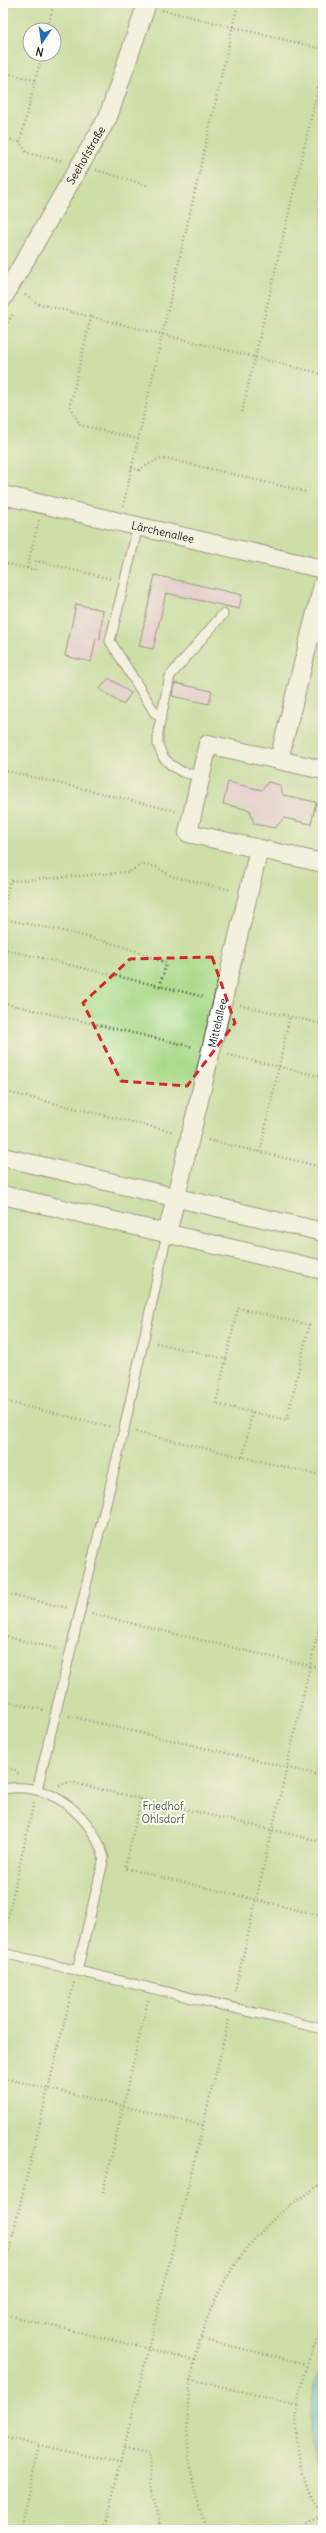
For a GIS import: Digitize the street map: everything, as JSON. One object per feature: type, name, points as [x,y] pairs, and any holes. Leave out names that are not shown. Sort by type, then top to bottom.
[{"type":"street","name":"Seehofstraße","points":[[7,292],[108,117],[146,5]]},
{"type":"street","name":"Lärchenallee","points":[[3,495],[323,569]]},
{"type":"street","points":[[279,759],[323,584]]},
{"type":"street","points":[[323,770],[208,744],[188,833],[323,863]]},
{"type":"street","name":"Mittelallee","points":[[167,1234],[259,849]]},
{"type":"street","points":[[3,1157],[323,1232]]},
{"type":"street","points":[[3,1195],[323,1270]]},
{"type":"lane","points":[[138,526],[110,641],[155,713],[161,715]]},
{"type":"lane","points":[[200,776],[182,772],[171,765],[163,757],[158,745],[158,731],[170,676],[223,614]]},
{"type":"lane","points":[[37,1790],[124,1430],[167,1234]]},
{"type":"lane","points":[[3,1789],[37,1790],[64,1801],[85,1821],[99,1840],[104,1858],[77,1971]]},
{"type":"lane","points":[[3,1953],[323,2029]]},
{"type":"path","points":[[50,22],[54,3]]},
{"type":"path","points":[[119,522],[238,3]]},
{"type":"path","points":[[146,5],[323,48]]},
{"type":"path","points":[[20,142],[40,62]]},
{"type":"path","points":[[242,412],[323,67]]},
{"type":"path","points":[[3,72],[36,80]]},
{"type":"path","points":[[3,138],[20,142],[27,153],[81,165],[149,186]]},
{"type":"path","points":[[7,292],[40,304],[323,374]]},
{"type":"path","points":[[91,317],[70,405],[80,425],[138,439]]},
{"type":"path","points":[[132,468],[139,470],[158,459],[169,459],[307,492]]},
{"type":"path","points":[[27,568],[42,504]]},
{"type":"path","points":[[29,559],[124,581]]},
{"type":"path","points":[[3,562],[34,570],[36,561]]},
{"type":"path","points":[[3,770],[192,814]]},
{"type":"path","points":[[3,911],[10,881],[130,872],[141,864],[157,867],[171,876],[249,894]]},
{"type":"path","points":[[3,919],[86,936],[137,950],[166,963],[160,986]]},
{"type":"path","points":[[3,949],[323,1024]]},
{"type":"path","points":[[3,1003],[323,1077]]},
{"type":"path","points":[[260,1152],[277,1067],[290,1016]]},
{"type":"path","points":[[3,1091],[323,1167]]},
{"type":"path","points":[[238,1308],[309,1325],[287,1420],[216,1404],[226,1359],[238,1308]]},
{"type":"path","points":[[144,1340],[226,1359]]},
{"type":"path","points":[[3,1401],[323,1476]]},
{"type":"path","points":[[243,1457],[252,1412]]},
{"type":"path","points":[[3,1593],[323,1669]]},
{"type":"path","points":[[104,2530],[232,2007],[323,1610]]},
{"type":"path","points":[[3,1636],[70,1652]]},
{"type":"path","points":[[3,1700],[323,1776]]},
{"type":"path","points":[[6,1925],[37,1790],[70,1782],[323,1842]]},
{"type":"path","points":[[142,1799],[125,1868],[323,1916]]},
{"type":"path","points":[[3,2275],[77,1971]]},
{"type":"path","points":[[103,2192],[151,1988]]},
{"type":"path","points":[[3,2078],[203,2125]]},
{"type":"path","points":[[207,2530],[192,2481],[187,2448],[187,2408],[195,2360],[201,2339],[220,2293],[246,2250],[279,2215],[322,2184],[323,2188]]},
{"type":"path","points":[[3,2314],[195,2360]]},
{"type":"path","points":[[300,2530],[322,2517],[310,2494],[300,2462],[296,2429],[297,2405],[306,2364],[323,2330]]},
{"type":"path","points":[[201,2339],[306,2364]]},
{"type":"path","points":[[191,2380],[297,2405]]},
{"type":"path","points":[[3,2437],[121,2463]]},
{"type":"path","points":[[20,2530],[39,2445]]},
{"type":"path","points":[[124,2448],[149,2453],[150,2484],[161,2528],[155,2530]]},
{"type":"highlighted area","points":[[212,957],[235,1023],[187,1086],[121,1081],[83,1003],[130,959]]},
{"type":"green space","name":"Friedhof Ohlsdorf","points":[[3,3],[323,3],[323,2362],[314,2387],[310,2420],[312,2452],[323,2488],[323,2530],[3,2530]]},
{"type":"water","points":[[323,2362],[323,2488],[313,2457],[310,2425],[313,2393]]},
{"type":"building","points":[[155,575],[242,595],[239,609],[166,593],[153,649],[139,646]]},
{"type":"building","points":[[76,604],[103,610],[100,640],[96,639],[91,662],[65,656]]},
{"type":"building","points":[[109,678],[131,693],[123,705],[100,689]]},
{"type":"building","points":[[175,683],[212,691],[209,704],[172,696]]},
{"type":"building","points":[[228,782],[262,790],[268,782],[280,785],[283,795],[316,802],[311,824],[284,818],[275,828],[254,824],[250,810],[223,804]]}]
